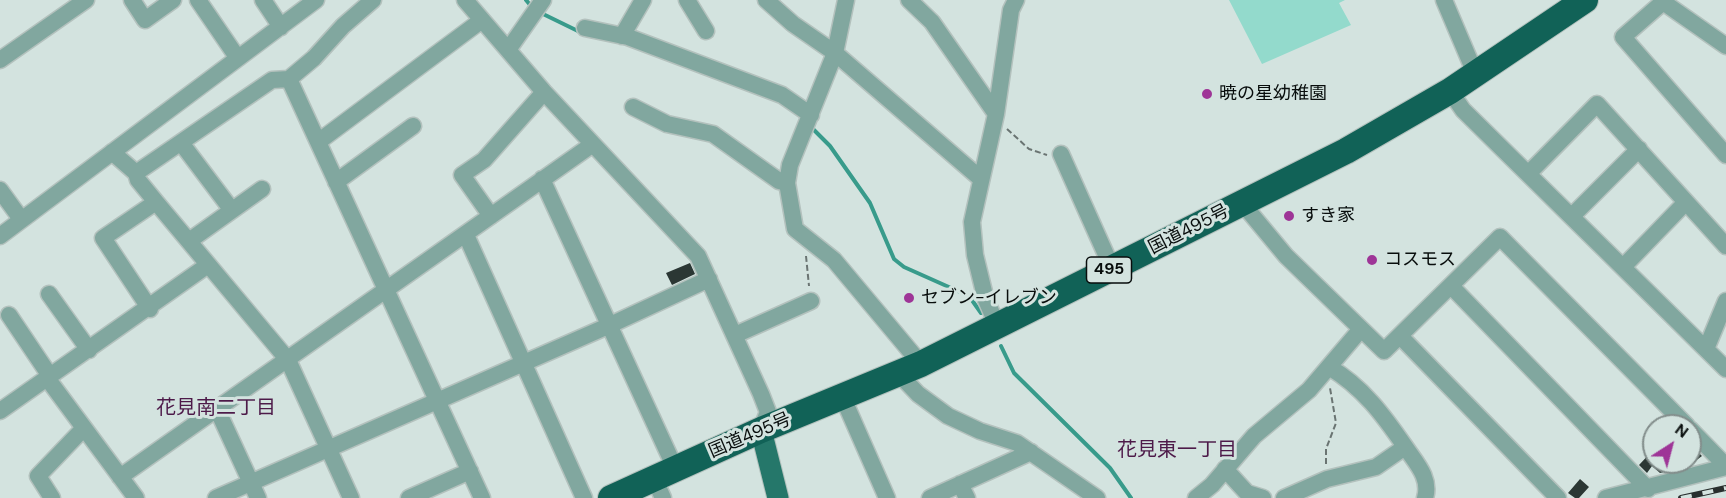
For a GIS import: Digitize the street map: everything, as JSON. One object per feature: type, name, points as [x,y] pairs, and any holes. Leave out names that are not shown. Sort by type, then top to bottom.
[{"type":"highway","name":"国道495号","points":[[611,498],[664,481],[761,430],[910,369],[1346,151],[1450,91],[1585,0]]},
{"type":"main road","points":[[761,430],[778,498]]},
{"type":"street","points":[[0,60],[86,0]]},
{"type":"street","points":[[132,0],[146,20],[173,0]]},
{"type":"street","points":[[198,0],[237,57]]},
{"type":"street","points":[[263,0],[281,27]]},
{"type":"street","points":[[0,236],[316,0]]},
{"type":"street","points":[[136,173],[182,144],[272,80],[289,79],[314,58],[343,26],[373,0]]},
{"type":"street","points":[[465,0],[544,92],[698,256],[768,412],[761,430]]},
{"type":"street","points":[[508,50],[543,0]]},
{"type":"street","points":[[622,36],[643,0]]},
{"type":"street","points":[[687,0],[706,31]]},
{"type":"street","points":[[766,0],[793,24],[835,53],[981,179]]},
{"type":"street","points":[[846,0],[835,53],[790,165],[787,183],[795,229],[834,260],[910,369],[918,394],[948,416],[980,431],[1017,443],[1097,498]]},
{"type":"street","points":[[909,0],[932,22],[996,114]]},
{"type":"street","points":[[998,327],[986,300],[972,238],[972,222],[996,114],[1011,10],[1016,0]]},
{"type":"street","points":[[1444,0],[1467,60],[1475,73]]},
{"type":"street","points":[[1726,46],[1662,1],[1623,37],[1726,155]]},
{"type":"street","points":[[318,142],[482,20]]},
{"type":"street","points":[[585,28],[622,36],[782,95],[811,115]]},
{"type":"street","points":[[289,79],[388,289],[482,498]]},
{"type":"street","points":[[1450,91],[1463,110],[1726,369]]},
{"type":"street","points":[[491,216],[462,175],[484,160],[544,92]]},
{"type":"street","points":[[1529,173],[1598,104],[1726,246]]},
{"type":"street","points":[[633,107],[667,124],[713,134],[779,181],[787,183]]},
{"type":"street","points":[[336,182],[413,126]]},
{"type":"street","points":[[182,144],[231,209]]},
{"type":"street","points":[[120,477],[593,144]]},
{"type":"street","points":[[1572,216],[1639,149]]},
{"type":"street","points":[[112,152],[136,173],[138,180],[288,360],[351,498]]},
{"type":"street","points":[[1061,154],[1112,268]]},
{"type":"street","points":[[542,179],[608,326],[664,481]]},
{"type":"street","points":[[189,241],[262,189]]},
{"type":"street","points":[[0,190],[21,219]]},
{"type":"street","points":[[150,309],[103,238],[156,202]]},
{"type":"street","points":[[1623,267],[1686,202]]},
{"type":"street","points":[[1242,203],[1286,256],[1384,351],[1452,287],[1500,237],[1675,414]]},
{"type":"street","points":[[466,235],[584,498]]},
{"type":"street","points":[[0,411],[150,309],[208,265]]},
{"type":"street","points":[[216,498],[524,364],[709,279]]},
{"type":"street","points":[[1452,287],[1648,489]]},
{"type":"street","points":[[49,294],[89,350]]},
{"type":"street","points":[[1706,349],[1726,300]]},
{"type":"street","points":[[735,335],[811,301]]},
{"type":"street","points":[[9,315],[84,429],[136,498]]},
{"type":"street","points":[[1196,498],[1212,485],[1254,436],[1309,390],[1361,329]]},
{"type":"street","points":[[1400,336],[1558,498]]},
{"type":"street","points":[[1329,367],[1342,375],[1378,406],[1423,472],[1430,497]]},
{"type":"street","points":[[843,398],[886,498]]},
{"type":"street","points":[[217,409],[258,498]]},
{"type":"street","points":[[52,498],[38,476],[84,429]]},
{"type":"street","points":[[1606,498],[1648,489],[1726,466],[1702,441]]},
{"type":"street","points":[[1284,498],[1327,479],[1376,467],[1405,447]]},
{"type":"street","points":[[930,498],[964,491],[1031,452]]},
{"type":"street","points":[[1225,469],[1247,493],[1263,498]]},
{"type":"street","points":[[410,498],[470,471]]},
{"type":"path","points":[[996,114],[1006,128],[1029,149],[1040,155],[1061,154]]},
{"type":"path","points":[[804,238],[811,301]]},
{"type":"path","points":[[1327,479],[1326,449],[1336,423],[1329,367]]},
{"type":"green space","points":[[1229,0],[1345,0],[1339,3],[1351,25],[1262,64]]},
{"type":"building","points":[[690,263],[695,274],[672,285],[666,273]]},
{"type":"building","points":[[1580,479],[1589,487],[1579,498],[1575,498],[1568,493]]},
{"type":"waterway","points":[[526,0],[531,6]]},
{"type":"waterway","points":[[541,13],[582,33]]},
{"type":"waterway","points":[[810,126],[830,146],[870,203],[894,259],[904,267],[969,296],[981,313]]},
{"type":"waterway","points":[[1001,346],[1014,373],[1110,468],[1131,498]]},
{"type":"railway","points":[[1681,498],[1726,488]]},
{"type":"place","name":"暁の星幼稚園","points":[[1207,94]]},
{"type":"place","name":"すき家","points":[[1289,216]]},
{"type":"place","name":"コスモス","points":[[1372,260]]},
{"type":"place","name":"セブン-イレブン","points":[[909,298]]},
{"type":"district","name":"花見南二丁目","points":[[216,409]]},
{"type":"district","name":"花見東一丁目","points":[[1177,451]]}]
